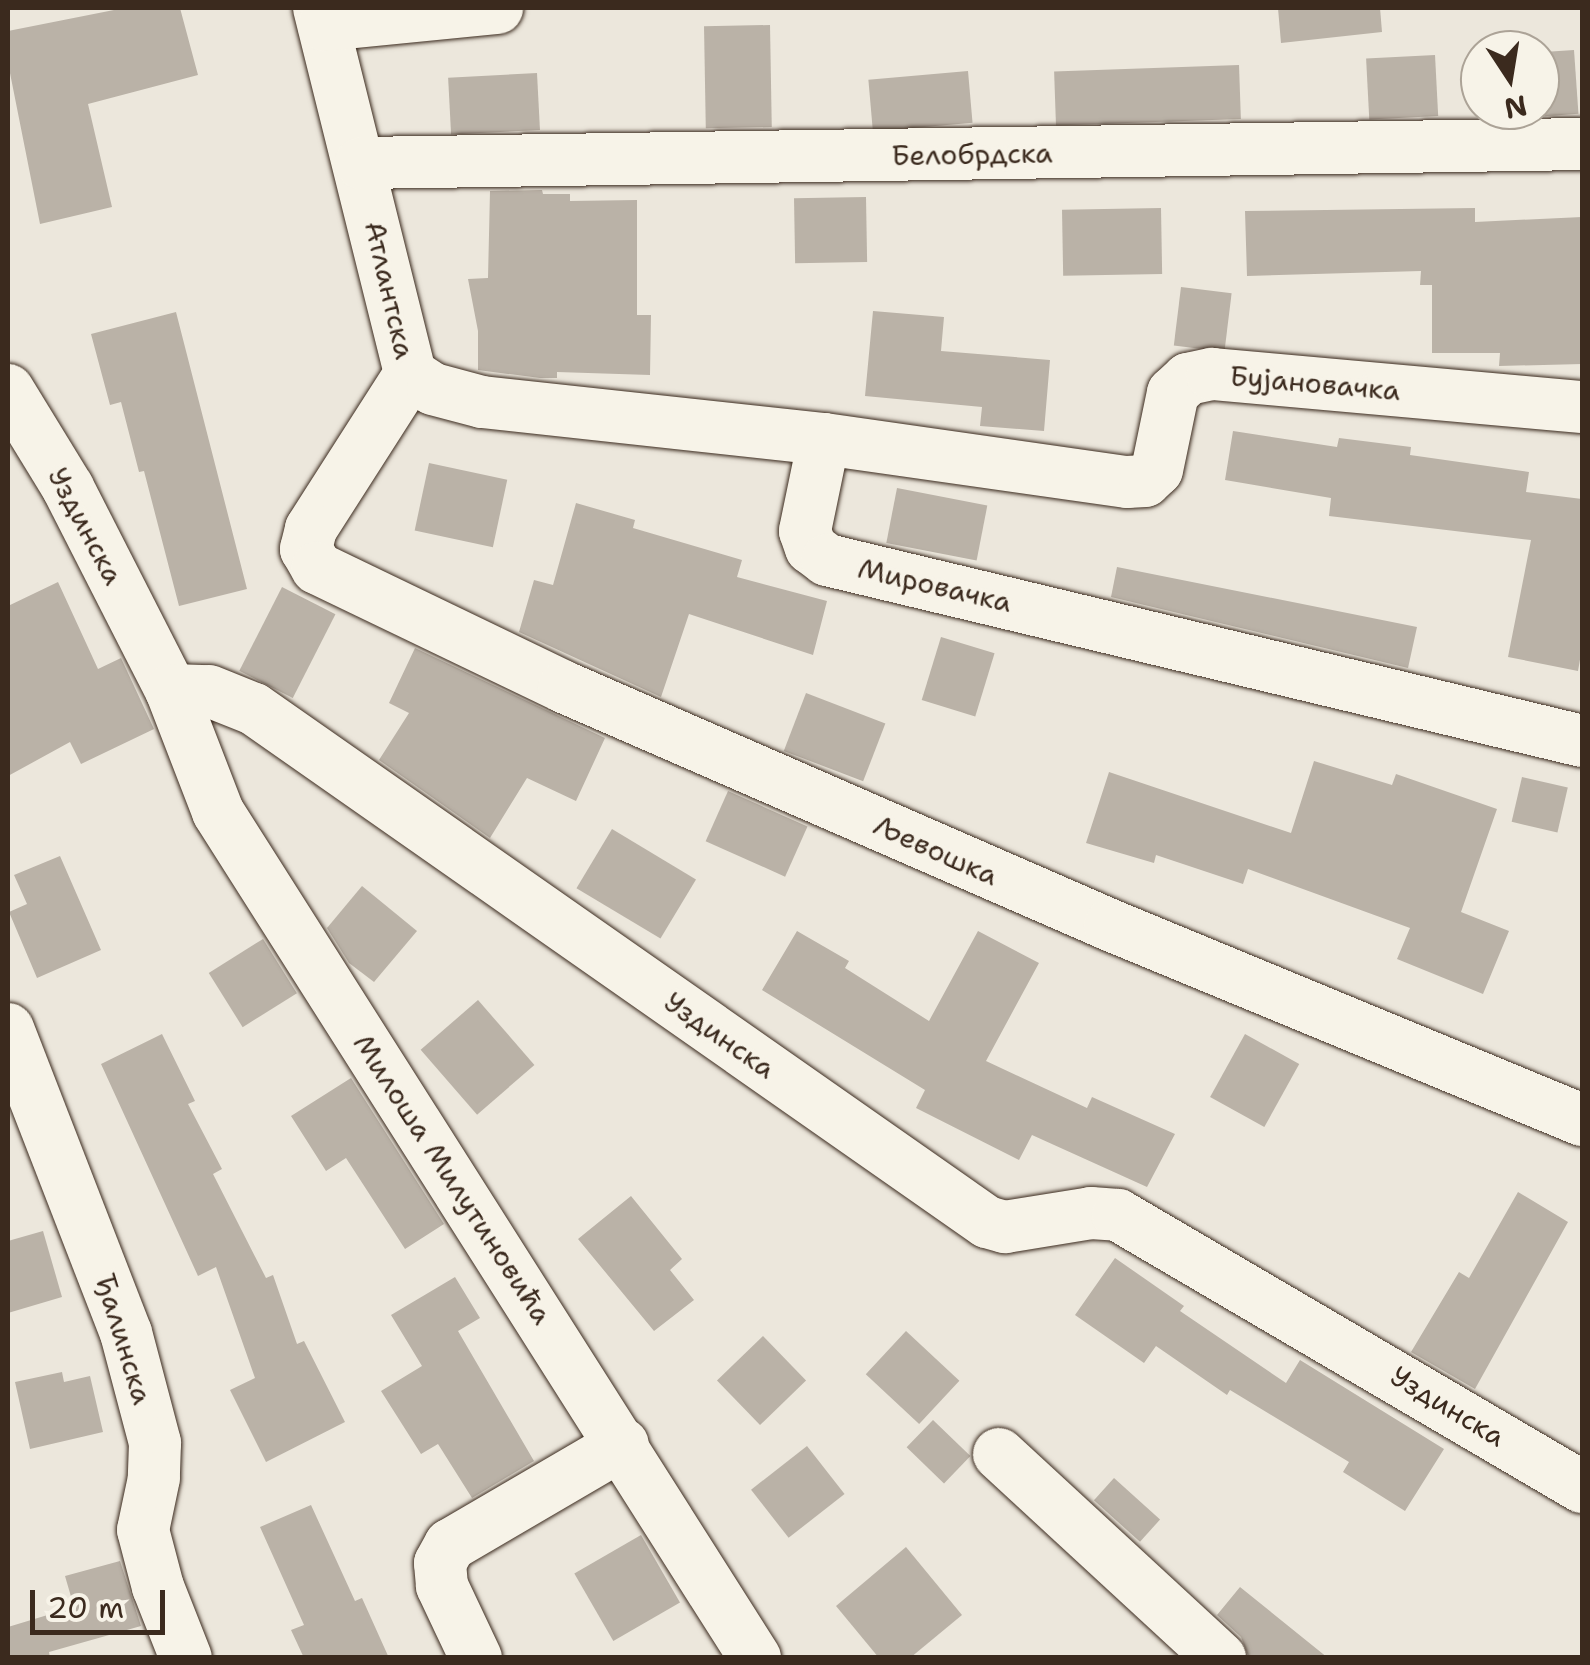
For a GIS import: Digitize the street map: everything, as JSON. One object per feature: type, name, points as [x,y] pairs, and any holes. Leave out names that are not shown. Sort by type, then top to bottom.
[{"type":"street","points":[[322,16],[497,8]]},
{"type":"street","name":"Атлантска","points":[[306,550],[311,529],[410,374],[322,16]]},
{"type":"street","name":"Белобрдска","points":[[361,163],[1582,144]]},
{"type":"street","points":[[410,374],[433,390],[482,402],[824,439]]},
{"type":"street","name":"Бујановачка","points":[[824,439],[1146,481],[1157,470],[1173,393],[1188,379],[1212,374],[1582,407]]},
{"type":"street","name":"Уздинска","points":[[8,390],[68,488],[171,690],[209,691],[254,709],[988,1222],[1005,1227],[1091,1213],[1118,1215],[1582,1486]]},
{"type":"street","name":"Мировачка","points":[[824,439],[805,532],[811,548],[827,560],[1582,740]]},
{"type":"street","name":"Љевошка","points":[[306,550],[317,568],[564,688],[1110,926],[1582,1120]]},
{"type":"street","name":"Милоша Милутиновића","points":[[171,690],[218,812],[623,1444],[755,1658]]},
{"type":"street","name":"Ђалинска","points":[[8,1029],[126,1333],[155,1443],[154,1478],[143,1530],[158,1587],[186,1658]]},
{"type":"street","points":[[476,1658],[442,1586],[440,1563],[450,1546],[623,1444]]},
{"type":"street","points":[[999,1454],[1220,1658]]},
{"type":"building","points":[[124,8],[180,8],[198,75],[88,104],[112,207],[40,224],[8,63],[8,31]]},
{"type":"building","points":[[1278,8],[1380,8],[1382,32],[1281,43]]},
{"type":"building","points":[[770,25],[772,127],[706,128],[704,26]]},
{"type":"building","points":[[1574,50],[1578,114],[1560,115],[1560,51]]},
{"type":"building","points":[[1435,55],[1438,116],[1369,120],[1366,59]]},
{"type":"building","points":[[1239,65],[1241,119],[1056,125],[1054,71]]},
{"type":"building","points":[[968,71],[973,123],[873,132],[868,80]]},
{"type":"building","points":[[537,73],[540,130],[451,135],[448,78]]},
{"type":"building","points":[[542,190],[543,194],[570,194],[570,201],[637,200],[637,315],[651,315],[650,375],[557,372],[557,378],[540,378],[478,370],[478,331],[468,279],[488,278],[490,191]]},
{"type":"building","points":[[866,197],[867,262],[795,263],[794,198]]},
{"type":"building","points":[[1161,208],[1162,274],[1063,276],[1062,210]]},
{"type":"building","points":[[1475,208],[1475,222],[1582,217],[1582,364],[1499,366],[1500,353],[1432,353],[1432,285],[1420,285],[1421,271],[1247,276],[1245,211]]},
{"type":"building","points":[[1181,287],[1232,293],[1224,352],[1174,346]]},
{"type":"building","points":[[873,311],[944,317],[941,351],[1050,360],[1044,431],[980,426],[982,407],[865,396]]},
{"type":"building","points":[[176,312],[247,589],[179,606],[144,471],[139,472],[121,402],[110,405],[91,334]]},
{"type":"building","points":[[1233,431],[1337,447],[1339,438],[1411,447],[1410,455],[1529,472],[1526,492],[1582,499],[1582,648],[1578,671],[1508,657],[1531,540],[1329,516],[1331,498],[1225,480]]},
{"type":"building","points":[[429,463],[507,480],[493,547],[415,530]]},
{"type":"building","points":[[897,488],[987,506],[977,561],[886,543]]},
{"type":"building","points":[[576,503],[635,520],[633,528],[742,560],[737,577],[827,601],[813,655],[689,614],[661,697],[519,632],[534,580],[553,585]]},
{"type":"building","points":[[1117,567],[1417,627],[1408,668],[1111,597]]},
{"type":"building","points":[[58,582],[98,669],[121,658],[154,729],[81,764],[70,742],[8,776],[8,606]]},
{"type":"building","points":[[282,587],[335,614],[293,698],[239,671]]},
{"type":"building","points":[[941,637],[995,653],[975,716],[922,700]]},
{"type":"building","points":[[415,648],[605,738],[576,801],[527,778],[490,838],[379,760],[409,713],[389,703]]},
{"type":"building","points":[[806,693],[885,723],[863,781],[784,751]]},
{"type":"building","points":[[1314,761],[1392,785],[1396,774],[1497,809],[1461,912],[1509,931],[1483,994],[1397,959],[1410,928],[1248,869],[1243,884],[1156,855],[1154,863],[1086,843],[1109,772],[1291,833]]},
{"type":"building","points":[[1522,777],[1568,788],[1557,832],[1512,822]]},
{"type":"building","points":[[728,791],[807,826],[785,877],[706,841]]},
{"type":"building","points":[[612,829],[696,879],[660,939],[576,888]]},
{"type":"building","points":[[60,856],[101,950],[37,978],[9,912],[27,904],[14,875]]},
{"type":"building","points":[[362,886],[417,931],[374,982],[349,963],[327,928]]},
{"type":"building","points":[[797,931],[849,961],[845,968],[929,1021],[978,931],[1039,963],[986,1061],[1087,1108],[1092,1097],[1175,1134],[1147,1187],[1032,1135],[1019,1160],[916,1108],[925,1090],[762,990]]},
{"type":"building","points":[[263,939],[297,993],[243,1027],[209,973]]},
{"type":"building","points":[[478,1000],[534,1065],[477,1115],[421,1050]]},
{"type":"building","points":[[162,1034],[195,1101],[188,1104],[222,1169],[213,1174],[266,1278],[273,1275],[297,1344],[304,1341],[345,1422],[266,1462],[230,1390],[255,1378],[216,1267],[198,1276],[101,1064]]},
{"type":"building","points":[[1245,1034],[1299,1064],[1264,1127],[1210,1097]]},
{"type":"building","points":[[351,1078],[444,1224],[405,1249],[346,1158],[326,1171],[291,1116]]},
{"type":"building","points":[[1518,1192],[1568,1222],[1475,1389],[1411,1352],[1459,1272],[1469,1278]]},
{"type":"building","points":[[631,1196],[682,1259],[670,1270],[694,1300],[654,1331],[578,1239]]},
{"type":"building","points":[[43,1231],[62,1297],[8,1313],[8,1241]]},
{"type":"building","points":[[1115,1258],[1184,1306],[1180,1311],[1286,1383],[1300,1360],[1444,1449],[1405,1511],[1343,1472],[1349,1462],[1230,1390],[1227,1395],[1156,1346],[1144,1363],[1075,1315]]},
{"type":"building","points":[[455,1277],[480,1318],[458,1331],[534,1461],[472,1498],[438,1444],[421,1454],[381,1391],[422,1366],[391,1315]]},
{"type":"building","points":[[906,1331],[959,1381],[919,1424],[866,1374]]},
{"type":"building","points":[[763,1336],[806,1381],[760,1425],[717,1380]]},
{"type":"building","points":[[62,1372],[64,1382],[90,1376],[103,1432],[30,1449],[15,1382]]},
{"type":"building","points":[[933,1420],[970,1456],[944,1483],[907,1447]]},
{"type":"building","points":[[807,1446],[845,1494],[789,1538],[751,1490]]},
{"type":"building","points":[[1114,1478],[1160,1519],[1140,1542],[1094,1500]]},
{"type":"building","points":[[311,1505],[355,1601],[362,1598],[389,1658],[304,1658],[291,1630],[304,1625],[260,1527]]},
{"type":"building","points":[[641,1535],[680,1603],[613,1641],[574,1574]]},
{"type":"building","points":[[906,1547],[962,1615],[910,1658],[879,1658],[836,1606]]},
{"type":"building","points":[[120,1561],[141,1626],[49,1652],[50,1658],[8,1658],[8,1627],[74,1607],[65,1576]]},
{"type":"building","points":[[1240,1587],[1328,1658],[1249,1658],[1241,1637],[1217,1615]]}]
